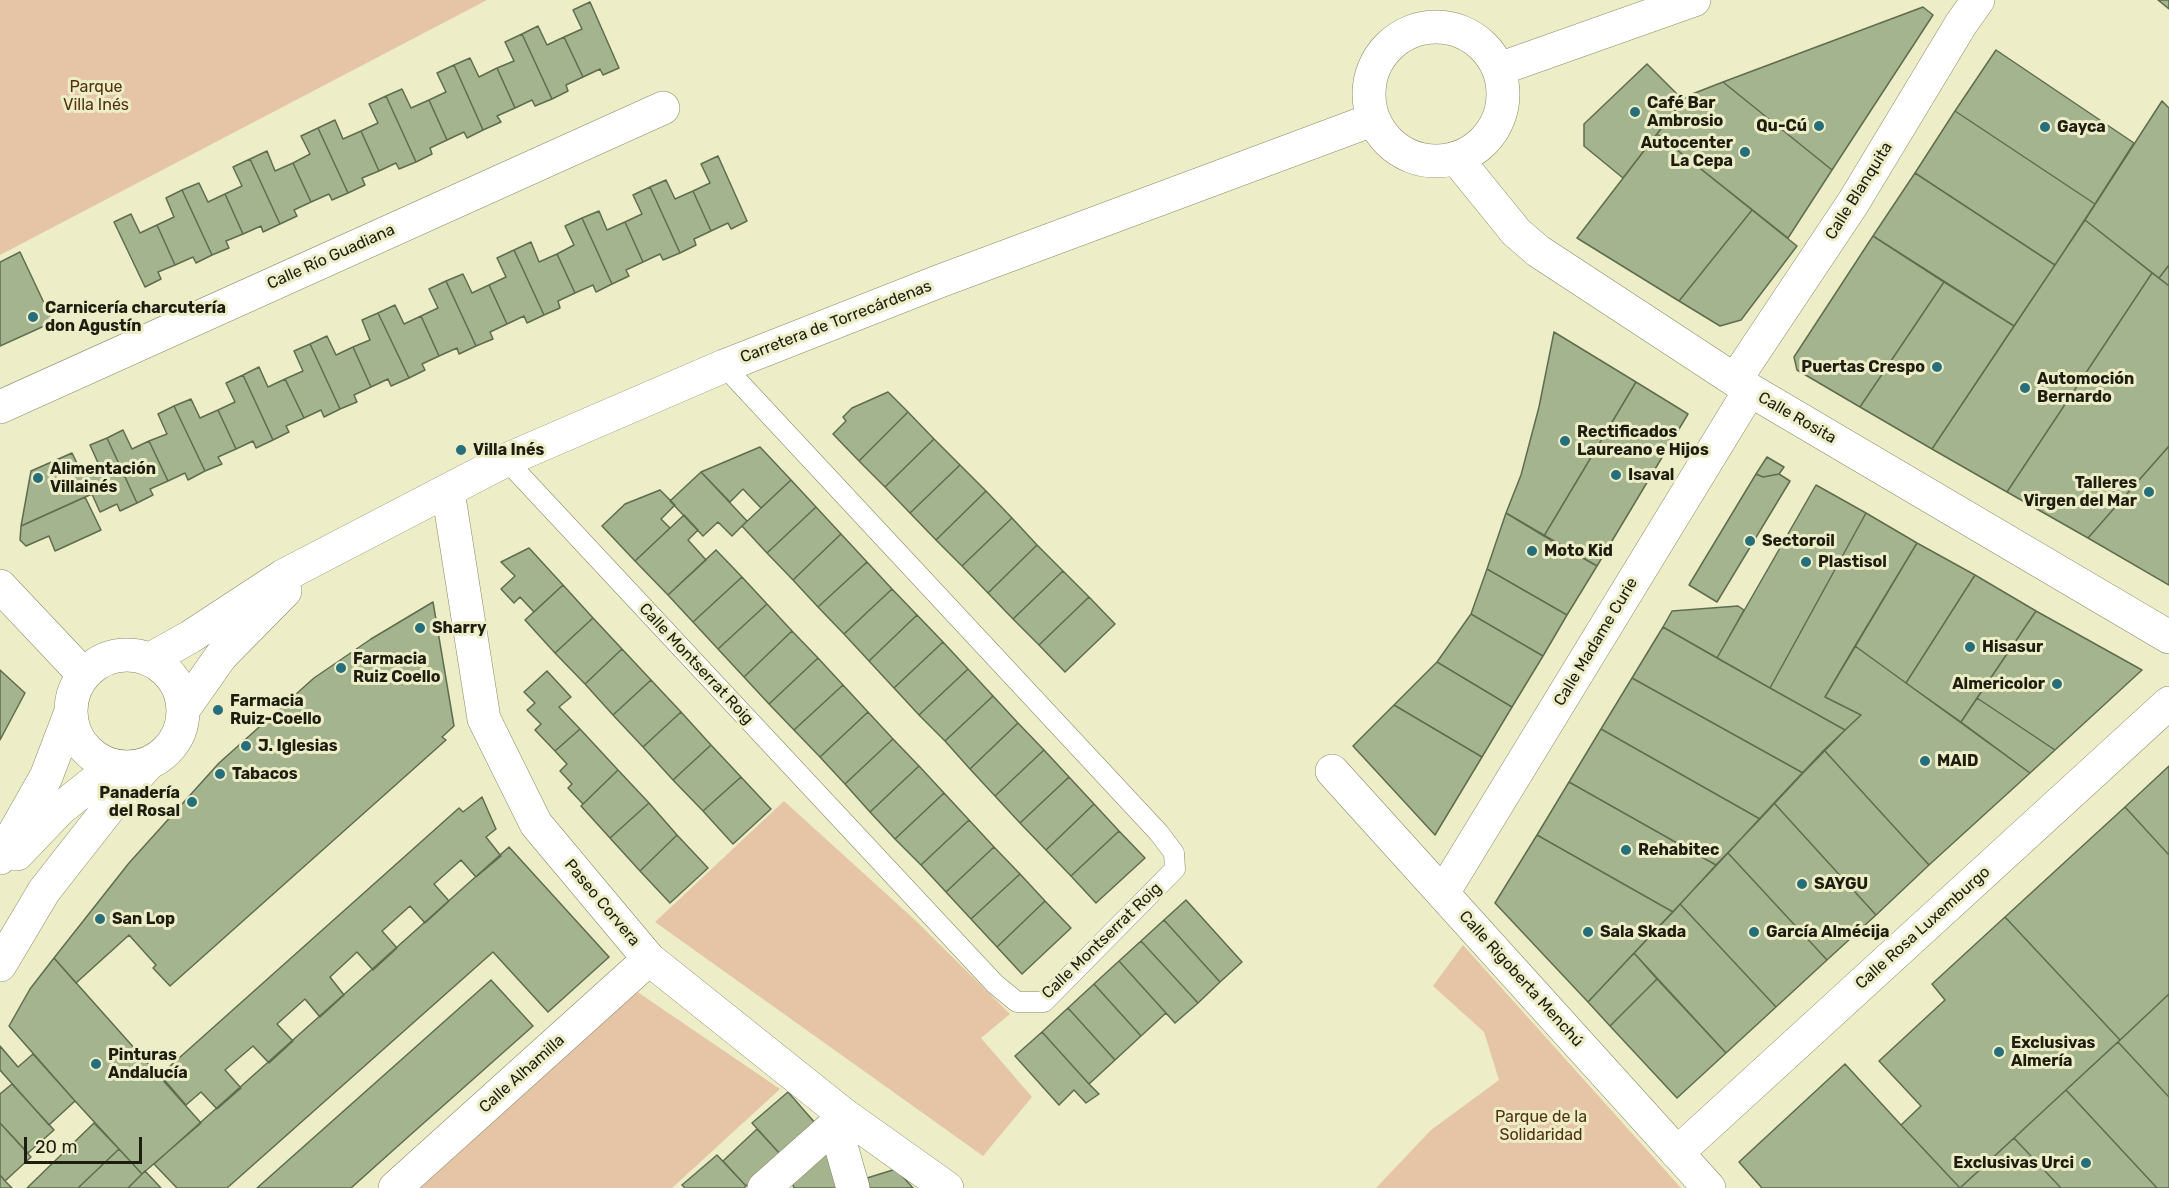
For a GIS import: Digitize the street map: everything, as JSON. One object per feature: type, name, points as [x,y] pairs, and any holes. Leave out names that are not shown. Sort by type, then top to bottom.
[{"type":"street","points":[[1499,69],[1694,0]]},
{"type":"street","name":"Calle Blanquita","points":[[1742,385],[1853,203],[1967,8]]},
{"type":"street","points":[[1426,27],[1449,28],[1470,35],[1487,50],[1499,69],[1503,91],[1496,123],[1476,148],[1456,158],[1434,161],[1412,157],[1394,146],[1372,120],[1369,87],[1374,65],[1387,46],[1405,33],[1426,27]]},
{"type":"street","name":"Calle Río Guadiana","points":[[0,407],[663,108]]},
{"type":"street","name":"Carretera de Torrecárdenas","points":[[149,660],[190,637],[283,576],[507,460],[724,366],[940,281],[1372,120]]},
{"type":"street","name":"Calle Rosita","points":[[1456,158],[1516,232],[1538,251],[1742,385],[2169,637]]},
{"type":"street","name":"Calle Madame Curie","points":[[1443,893],[1742,385]]},
{"type":"street","name":"Paseo Corvera","points":[[448,491],[484,719],[536,824],[649,959],[839,1119],[947,1188]]},
{"type":"street","name":"Carretera de Torrecárdenas","points":[[183,710],[221,656],[315,559]]},
{"type":"street","points":[[0,586],[84,675]]},
{"type":"street","points":[[0,858],[46,777],[70,714],[72,696],[79,680],[90,668],[105,659],[122,655],[149,660],[161,666],[173,680],[180,692],[183,710],[182,727],[175,743],[159,758],[148,764],[132,768],[102,762],[87,752],[78,741],[70,714]]},
{"type":"street","name":"Calle Rosa Luxemburgo","points":[[1677,1153],[2169,703]]},
{"type":"street","points":[[0,965],[44,891],[113,803],[148,764]]},
{"type":"street","points":[[0,873],[60,809],[114,766]]},
{"type":"street","name":"Calle Rigoberta Menchú","points":[[1332,771],[1709,1188]]},
{"type":"street","name":"Calle Alhamilla","points":[[394,1188],[649,959]]},
{"type":"street","points":[[764,1188],[839,1119]]},
{"type":"street","points":[[839,1119],[854,1188]]},
{"type":"lane","name":"Calle Montserrat Roig","points":[[507,460],[994,984],[1017,1002],[1044,1002],[1175,868],[1174,853],[1159,833],[724,366]]},
{"type":"green space","name":"Parque Villa Inés","points":[[0,0],[487,0],[0,255]]},
{"type":"green space","points":[[784,801],[915,920],[1010,1014],[981,1038],[1032,1097],[983,1156],[655,922]]},
{"type":"green space","name":"Parque de la Solidaridad","points":[[1463,945],[1681,1188],[1376,1188],[1431,1130],[1499,1080],[1484,1032],[1433,986]]},
{"type":"green space","points":[[636,991],[780,1089],[672,1188],[414,1188]]},
{"type":"building","points":[[2158,0],[2169,0],[2169,9]]},
{"type":"building","points":[[590,2],[619,68],[603,75],[600,69],[583,77],[564,37],[582,29],[573,10]]},
{"type":"building","name":"Qu-Cú","points":[[1923,7],[1933,15],[1832,170],[1723,82]]},
{"type":"building","points":[[538,26],[547,45],[564,37],[583,77],[566,85],[568,91],[552,99],[522,34]]},
{"type":"building","points":[[522,34],[552,99],[535,106],[532,100],[515,108],[497,68],[514,61],[505,42]]},
{"type":"building","name":"Gayca","points":[[1996,50],[2134,143],[2095,204],[1955,111]]},
{"type":"building","points":[[470,58],[479,77],[497,68],[515,108],[497,116],[501,122],[483,130],[454,65]]},
{"type":"building","name":"Café Bar Ambrosio","points":[[1647,64],[1683,100],[1623,178],[1584,146],[1584,124]]},
{"type":"building","points":[[454,65],[483,130],[467,138],[464,132],[447,140],[429,100],[446,92],[437,73]]},
{"type":"building","name":"Autocenter La Cepa","points":[[1723,82],[1832,170],[1788,238],[1657,134],[1687,96]]},
{"type":"building","points":[[402,89],[411,108],[429,100],[447,140],[430,148],[432,154],[416,162],[386,96]]},
{"type":"building","points":[[386,96],[416,162],[399,169],[396,163],[379,171],[361,131],[378,123],[369,104]]},
{"type":"building","points":[[2162,101],[2169,108],[2169,265],[2159,278],[2085,220]]},
{"type":"building","points":[[1955,111],[2095,204],[2055,265],[1915,173]]},
{"type":"building","points":[[335,120],[343,139],[361,131],[379,171],[362,178],[365,185],[348,193],[318,128]]},
{"type":"building","points":[[318,128],[348,193],[332,200],[329,194],[311,202],[293,163],[310,154],[301,136]]},
{"type":"building","points":[[1657,134],[1752,210],[1679,301],[1577,238]]},
{"type":"building","points":[[267,151],[275,171],[293,163],[311,202],[294,210],[297,216],[280,224],[250,159]]},
{"type":"building","points":[[718,156],[747,221],[731,229],[728,223],[711,231],[693,191],[710,183],[701,164]]},
{"type":"building","points":[[250,159],[280,224],[263,232],[261,226],[243,234],[225,194],[242,186],[233,167]]},
{"type":"building","points":[[1915,173],[2055,265],[2014,326],[1873,236]]},
{"type":"building","points":[[666,180],[675,199],[693,191],[711,231],[694,239],[696,245],[680,253],[650,187]]},
{"type":"building","points":[[199,183],[208,202],[225,194],[243,234],[226,241],[229,248],[212,255],[182,190]]},
{"type":"building","points":[[650,187],[680,253],[663,260],[660,254],[643,262],[625,222],[642,214],[633,195]]},
{"type":"building","points":[[182,190],[212,255],[196,263],[193,257],[175,265],[157,225],[174,217],[166,198]]},
{"type":"building","points":[[1752,210],[1797,246],[1741,320],[1720,326],[1679,301]]},
{"type":"building","points":[[599,211],[607,230],[625,222],[643,262],[626,270],[629,276],[612,284],[582,218]]},
{"type":"building","points":[[131,214],[140,233],[157,225],[175,265],[158,272],[161,279],[145,287],[114,222]]},
{"type":"building","points":[[582,218],[612,284],[596,292],[593,285],[575,293],[557,254],[574,245],[565,226]]},
{"type":"building","name":"Automoción Bernardo","points":[[2085,220],[2152,273],[2007,492],[1932,449]]},
{"type":"building","points":[[1873,236],[1944,282],[1860,407],[1797,370],[1794,357]]},
{"type":"building","points":[[531,242],[539,262],[557,254],[575,293],[558,301],[560,308],[544,315],[514,250]]},
{"type":"building","points":[[514,250],[544,315],[527,323],[524,316],[507,324],[489,285],[506,277],[497,258]]},
{"type":"building","points":[[20,252],[53,322],[0,346],[0,262]]},
{"type":"building","points":[[2169,265],[2169,286],[2159,278]]},
{"type":"building","points":[[2152,273],[2169,286],[2169,446],[2088,538],[2007,492]]},
{"type":"building","points":[[463,274],[472,293],[489,285],[507,324],[490,332],[493,339],[476,346],[446,281]]},
{"type":"building","points":[[446,281],[476,346],[459,354],[457,348],[439,356],[421,316],[438,308],[429,289]]},
{"type":"building","name":"Puertas Crespo","points":[[1944,282],[2014,326],[1932,449],[1860,407]]},
{"type":"building","points":[[395,305],[404,324],[421,316],[439,356],[422,364],[425,370],[409,378],[378,313]]},
{"type":"building","points":[[378,313],[409,378],[391,386],[388,379],[371,387],[353,347],[370,340],[362,320]]},
{"type":"building","name":"Rectificados Laureano e Hijos","points":[[1554,332],[1636,382],[1544,536],[1506,513],[1521,475],[1539,407]]},
{"type":"building","points":[[327,336],[336,355],[353,347],[371,387],[354,395],[357,402],[340,409],[310,344]]},
{"type":"building","points":[[310,344],[340,409],[324,417],[321,410],[304,418],[285,379],[303,371],[294,351]]},
{"type":"building","points":[[259,367],[268,387],[285,379],[304,418],[286,426],[289,432],[273,440],[243,375]]},
{"type":"building","points":[[243,375],[273,440],[256,448],[253,441],[236,449],[218,410],[235,402],[226,383]]},
{"type":"building","name":"Isaval","points":[[1636,382],[1688,414],[1597,566],[1544,536]]},
{"type":"building","points":[[888,392],[908,412],[859,461],[833,434],[846,421],[843,417],[852,408]]},
{"type":"building","points":[[191,399],[200,418],[218,410],[236,449],[218,457],[222,464],[205,471],[174,406]]},
{"type":"building","points":[[174,406],[205,471],[188,480],[185,473],[168,481],[149,441],[167,434],[158,414]]},
{"type":"building","points":[[908,412],[934,439],[885,487],[859,461]]},
{"type":"building","points":[[123,430],[132,449],[149,441],[168,481],[150,489],[153,495],[137,503],[107,438]]},
{"type":"building","points":[[107,438],[137,503],[120,511],[117,504],[100,512],[82,472],[99,465],[90,445]]},
{"type":"building","points":[[934,439],[960,465],[910,513],[885,487]]},
{"type":"building","name":"Talleres Virgen del Mar","points":[[2169,446],[2169,585],[2088,538]]},
{"type":"building","points":[[760,447],[791,480],[761,508],[743,489],[730,502],[701,472]]},
{"type":"building","points":[[72,453],[92,494],[21,526],[31,471]]},
{"type":"building","points":[[1767,457],[1784,467],[1779,474],[1763,477],[1756,474]]},
{"type":"building","points":[[960,465],[986,491],[936,540],[910,513]]},
{"type":"building","points":[[701,472],[747,521],[732,536],[718,522],[703,536],[670,501]]},
{"type":"building","points":[[1756,474],[1763,477],[1779,474],[1790,481],[1717,602],[1689,585]]},
{"type":"building","points":[[791,480],[816,507],[767,553],[742,526]]},
{"type":"building","name":"Plastisol","points":[[1816,485],[1866,513],[1770,688],[1717,658]]},
{"type":"building","points":[[660,490],[675,505],[661,519],[670,528],[635,561],[602,526],[625,504]]},
{"type":"building","points":[[986,491],[1012,518],[962,566],[936,540]]},
{"type":"building","points":[[85,497],[101,530],[55,551],[49,536],[26,546],[20,540],[21,526]]},
{"type":"building","points":[[816,507],[841,534],[793,580],[767,553]]},
{"type":"building","name":"Moto Kid","points":[[1506,513],[1597,566],[1567,615],[1487,569]]},
{"type":"building","points":[[1866,513],[1917,543],[1825,697],[1861,715],[1845,730],[1770,688]]},
{"type":"building","points":[[684,515],[698,530],[688,540],[706,560],[668,595],[635,561]]},
{"type":"building","points":[[1012,518],[1037,545],[988,593],[962,566]]},
{"type":"building","points":[[841,534],[867,562],[818,607],[793,580]]},
{"type":"building","points":[[1917,543],[1975,575],[1906,683],[1855,646]]},
{"type":"building","points":[[1037,545],[1063,571],[1013,619],[988,593]]},
{"type":"building","points":[[529,548],[563,585],[534,612],[520,597],[514,603],[501,589],[515,576],[501,562]]},
{"type":"building","points":[[716,550],[742,577],[693,622],[668,595]]},
{"type":"building","points":[[867,562],[892,589],[844,634],[818,607]]},
{"type":"building","points":[[1487,569],[1567,615],[1543,656],[1471,614]]},
{"type":"building","points":[[1063,571],[1089,597],[1039,645],[1013,619]]},
{"type":"building","name":"Hisasur","points":[[1975,575],[2036,611],[1961,722],[1906,683]]},
{"type":"building","points":[[742,577],[767,604],[718,649],[693,622]]},
{"type":"building","points":[[563,585],[593,618],[555,653],[525,620]]},
{"type":"building","points":[[892,589],[917,615],[869,661],[844,634]]},
{"type":"building","points":[[1089,597],[1115,624],[1065,672],[1039,645]]},
{"type":"building","points":[[433,602],[454,726],[442,737],[446,740],[170,986],[153,968],[156,965],[129,935],[76,983],[54,958],[129,863],[219,763],[314,678],[371,639]]},
{"type":"building","points":[[767,604],[792,631],[744,677],[718,649]]},
{"type":"building","points":[[1738,606],[1744,610],[1717,658],[1663,627],[1672,611]]},
{"type":"building","name":"Almericolor","points":[[2036,611],[2142,670],[2055,750],[1977,698]]},
{"type":"building","points":[[1471,614],[1543,656],[1512,707],[1437,662]]},
{"type":"building","points":[[917,615],[943,642],[894,688],[869,661]]},
{"type":"building","points":[[593,618],[622,649],[585,684],[555,653]]},
{"type":"building","points":[[1663,627],[1845,730],[1803,773],[1632,678]]},
{"type":"building","points":[[792,631],[818,658],[769,704],[744,677]]},
{"type":"building","points":[[943,642],[968,669],[919,715],[894,688]]},
{"type":"building","name":"MAID","points":[[1855,646],[2030,773],[1929,865],[1824,750],[1861,715],[1825,697]]},
{"type":"building","points":[[622,649],[651,680],[613,715],[585,684]]},
{"type":"building","points":[[818,658],[843,685],[794,730],[769,704]]},
{"type":"building","points":[[1437,662],[1512,707],[1482,757],[1394,705]]},
{"type":"building","points":[[968,669],[993,696],[945,741],[919,715]]},
{"type":"building","points":[[0,670],[25,693],[0,740]]},
{"type":"building","points":[[547,671],[571,697],[559,707],[580,729],[555,751],[535,730],[541,724],[527,710],[535,703],[524,692]]},
{"type":"building","points":[[1632,678],[1803,773],[1760,819],[1601,729]]},
{"type":"building","points":[[651,680],[681,712],[643,747],[613,715]]},
{"type":"building","points":[[843,685],[868,712],[820,757],[794,730]]},
{"type":"building","points":[[993,696],[1018,723],[970,769],[945,741]]},
{"type":"building","points":[[1977,698],[2055,750],[2030,773],[1961,722]]},
{"type":"building","points":[[1394,705],[1482,757],[1435,835],[1353,746]]},
{"type":"building","points":[[681,712],[711,745],[673,780],[643,747]]},
{"type":"building","points":[[868,712],[893,739],[845,784],[820,757]]},
{"type":"building","points":[[1018,723],[1044,750],[995,796],[970,769]]},
{"type":"building","points":[[580,729],[618,770],[583,804],[568,788],[572,784],[560,771],[567,764],[555,751]]},
{"type":"building","points":[[1601,729],[1760,819],[1716,865],[1569,782]]},
{"type":"building","points":[[893,739],[919,766],[870,812],[845,784]]},
{"type":"building","points":[[711,745],[741,777],[703,811],[673,780]]},
{"type":"building","points":[[1044,750],[1069,777],[1020,823],[995,796]]},
{"type":"building","points":[[1824,750],[1929,865],[1876,915],[1774,803]]},
{"type":"building","points":[[919,766],[944,793],[895,839],[870,812]]},
{"type":"building","points":[[2169,766],[2169,855],[2125,807]]},
{"type":"building","points":[[618,770],[649,803],[610,838],[581,806]]},
{"type":"building","points":[[741,777],[771,809],[733,844],[703,811]]},
{"type":"building","points":[[1069,777],[1094,804],[1046,850],[1020,823]]},
{"type":"building","name":"Rehabitec","points":[[1569,782],[1716,865],[1673,912],[1537,835]]},
{"type":"building","points":[[944,793],[969,820],[921,865],[895,839]]},
{"type":"building","points":[[482,797],[496,829],[486,837],[501,856],[476,877],[461,860],[434,884],[449,901],[425,923],[410,906],[382,931],[397,948],[373,970],[357,952],[330,977],[344,995],[320,1017],[305,999],[277,1024],[293,1041],[269,1063],[253,1046],[225,1070],[241,1088],[217,1109],[201,1092],[186,1105],[160,1075],[459,808],[463,812]]},
{"type":"building","points":[[649,803],[677,835],[640,871],[610,838]]},
{"type":"building","name":"SAYGU","points":[[1774,803],[1876,915],[1827,960],[1728,853]]},
{"type":"building","points":[[1094,804],[1119,831],[1071,876],[1046,850]]},
{"type":"building","points":[[2125,807],[2169,855],[2169,994],[2120,1040],[2005,917]]},
{"type":"building","points":[[969,820],[994,847],[946,892],[921,865]]},
{"type":"building","points":[[1119,831],[1145,858],[1096,903],[1071,876]]},
{"type":"building","points":[[677,835],[708,868],[670,903],[640,871]]},
{"type":"building","name":"Sala Skada","points":[[1537,835],[1673,912],[1588,1002],[1495,903]]},
{"type":"building","points":[[509,847],[609,957],[548,1012],[493,952],[227,1188],[177,1188],[154,1164]]},
{"type":"building","points":[[994,847],[1020,874],[971,919],[946,892]]},
{"type":"building","name":"García Almécija","points":[[1728,853],[1827,960],[1776,1007],[1680,904]]},
{"type":"building","points":[[1020,874],[1045,901],[997,947],[971,919]]},
{"type":"building","points":[[1186,900],[1242,962],[1220,982],[1164,920]]},
{"type":"building","points":[[1045,901],[1071,928],[1022,974],[997,947]]},
{"type":"building","points":[[1680,904],[1776,1007],[1726,1053],[1634,953]]},
{"type":"building","name":"Exclusivas Almería","points":[[2005,917],[2120,1040],[1960,1188],[1901,1125],[1921,1106],[1879,1061],[1945,1000],[1932,984]]},
{"type":"building","points":[[1164,920],[1220,982],[1198,1003],[1141,941]]},
{"type":"building","points":[[1141,941],[1198,1003],[1175,1023],[1119,961]]},
{"type":"building","points":[[1634,953],[1657,979],[1610,1026],[1588,1002]]},
{"type":"building","name":"Pinturas Andalucía","points":[[54,958],[201,1123],[142,1174],[9,1026],[30,989]]},
{"type":"building","points":[[1119,961],[1166,1013],[1141,1036],[1094,984]]},
{"type":"building","points":[[1657,979],[1726,1053],[1677,1098],[1610,1026]]},
{"type":"building","points":[[491,980],[533,1026],[351,1188],[257,1188]]},
{"type":"building","points":[[1094,984],[1141,1036],[1115,1060],[1068,1008]]},
{"type":"building","points":[[2169,994],[2169,1097],[2118,1042]]},
{"type":"building","points":[[1068,1008],[1115,1060],[1089,1084],[1042,1032]]},
{"type":"building","points":[[1042,1032],[1099,1094],[1086,1103],[1074,1090],[1059,1105],[1015,1056]]},
{"type":"building","points":[[2118,1042],[2169,1097],[2169,1188],[2157,1188],[2066,1090]]},
{"type":"building","points":[[0,1046],[18,1067],[33,1054],[75,1101],[49,1125],[0,1070]]},
{"type":"building","points":[[1845,1064],[1960,1188],[1762,1188],[1739,1162]]},
{"type":"building","points":[[12,1084],[54,1130],[28,1153],[0,1123],[0,1094]]},
{"type":"building","name":"Exclusivas Urci","points":[[2066,1090],[2157,1188],[2061,1188],[2014,1138]]},
{"type":"building","points":[[788,1092],[816,1124],[781,1155],[752,1123]]},
{"type":"building","points":[[0,1123],[31,1157],[5,1181],[0,1175]]},
{"type":"building","points":[[94,1123],[119,1149],[78,1188],[27,1188]]},
{"type":"building","points":[[757,1129],[781,1155],[746,1186],[723,1161]]},
{"type":"building","points":[[2014,1138],[2061,1188],[1961,1187]]},
{"type":"building","points":[[828,1144],[841,1188],[794,1188],[790,1177]]},
{"type":"building","points":[[119,1149],[142,1174],[128,1188],[78,1188]]},
{"type":"building","points":[[717,1155],[746,1186],[744,1188],[685,1188],[682,1185]]},
{"type":"building","points":[[896,1169],[913,1188],[870,1188],[867,1178]]},
{"type":"building","points":[[145,1171],[161,1188],[128,1188]]},
{"type":"building","points":[[0,1175],[5,1181],[12,1188],[0,1188]]},
{"type":"place","name":"Café Bar Ambrosio","points":[[1635,112]]},
{"type":"place","name":"Qu-Cú","points":[[1819,126]]},
{"type":"place","name":"Gayca","points":[[2045,127]]},
{"type":"place","name":"Autocenter La Cepa","points":[[1745,152]]},
{"type":"place","name":"Carnicería charcutería don Agustín","points":[[33,317]]},
{"type":"place","name":"Puertas Crespo","points":[[1937,367]]},
{"type":"place","name":"Automoción Bernardo","points":[[2025,388]]},
{"type":"place","name":"Rectificados Laureano e Hijos","points":[[1565,441]]},
{"type":"place","name":"Villa Inés","points":[[461,450]]},
{"type":"place","name":"Isaval","points":[[1616,475]]},
{"type":"place","name":"Alimentación Villainés","points":[[38,478]]},
{"type":"place","name":"Talleres Virgen del Mar","points":[[2149,492]]},
{"type":"place","name":"Sectoroil","points":[[1750,541]]},
{"type":"place","name":"Moto Kid","points":[[1532,551]]},
{"type":"place","name":"Plastisol","points":[[1806,562]]},
{"type":"place","name":"Sharry","points":[[420,628]]},
{"type":"place","name":"Hisasur","points":[[1970,647]]},
{"type":"place","name":"Farmacia Ruiz Coello","points":[[341,668]]},
{"type":"place","name":"Almericolor","points":[[2057,684]]},
{"type":"place","name":"Farmacia Ruiz-Coello","points":[[218,710]]},
{"type":"place","name":"J. Iglesias","points":[[246,746]]},
{"type":"place","name":"MAID","points":[[1925,761]]},
{"type":"place","name":"Tabacos","points":[[220,774]]},
{"type":"place","name":"Panadería del Rosal","points":[[192,802]]},
{"type":"place","name":"Rehabitec","points":[[1626,850]]},
{"type":"place","name":"SAYGU","points":[[1802,884]]},
{"type":"place","name":"San Lop","points":[[100,919]]},
{"type":"place","name":"Sala Skada","points":[[1588,932]]},
{"type":"place","name":"García Almécija","points":[[1754,932]]},
{"type":"place","name":"Exclusivas Almería","points":[[1999,1052]]},
{"type":"place","name":"Pinturas Andalucía","points":[[96,1064]]},
{"type":"place","name":"Exclusivas Urci","points":[[2086,1163]]}]
